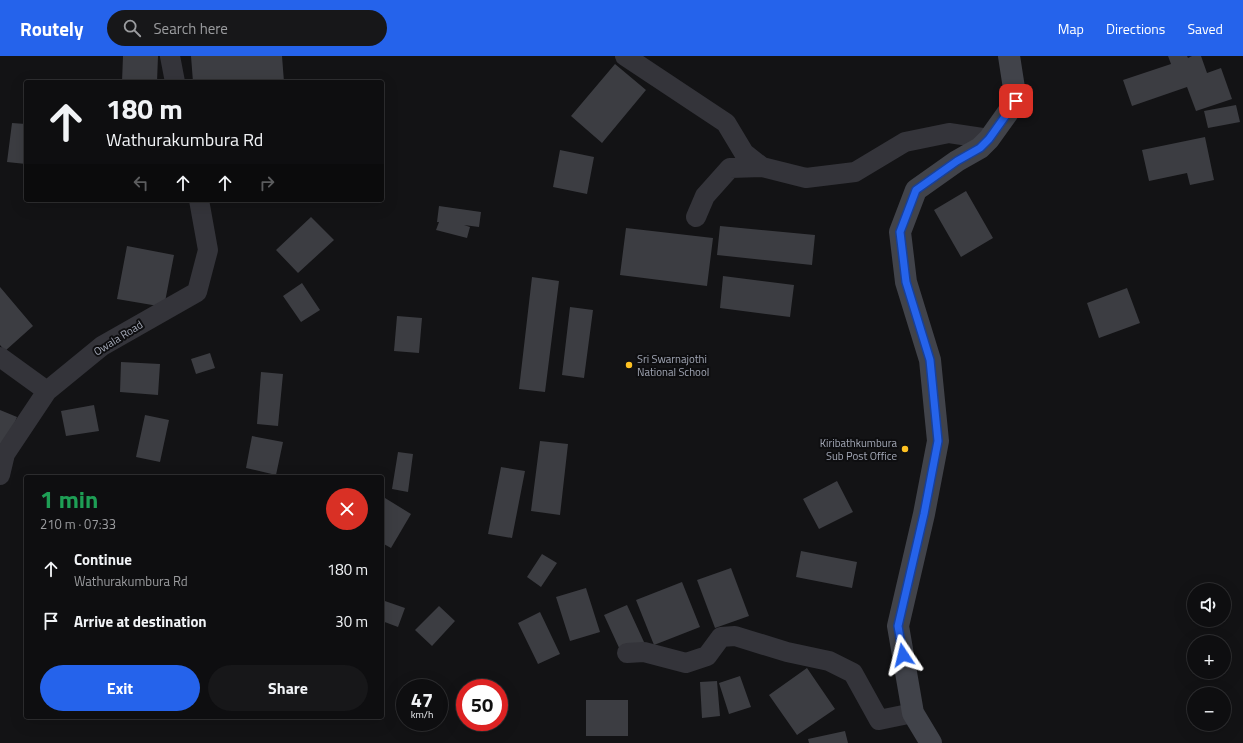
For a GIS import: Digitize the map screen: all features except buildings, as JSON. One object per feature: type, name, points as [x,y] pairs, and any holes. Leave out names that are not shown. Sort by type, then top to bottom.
[{"type":"main road","points":[[931,743],[913,713],[898,626],[924,514],[938,441],[930,360],[906,282],[900,232],[916,190],[984,143],[1016,101],[1009,56]]},
{"type":"street","points":[[170,56],[175,80]]},
{"type":"street","points":[[625,56],[726,123],[744,153],[762,166]]},
{"type":"street","points":[[696,217],[705,196],[730,168],[762,166],[806,178],[855,172],[905,142],[949,133],[984,143]]},
{"type":"street","name":"Owala Road","points":[[0,475],[5,454],[47,392],[102,346],[197,292],[208,250],[199,202]]},
{"type":"street","points":[[0,357],[47,392]]},
{"type":"street","points":[[627,653],[644,652],[686,663],[707,656],[721,637],[735,636],[786,652],[830,661],[853,673],[879,720],[913,713]]},
{"type":"place","name":"Sri Swarnajothi National School","points":[[629,365]]},
{"type":"place","name":"Kiribathkumbura Sub Post Office","points":[[905,449]]},
{"type":"route","points":[[903,655],[898,626],[924,514],[938,441],[930,360],[906,282],[900,232],[916,190],[957,161],[980,148],[989,139],[1016,101]]}]
